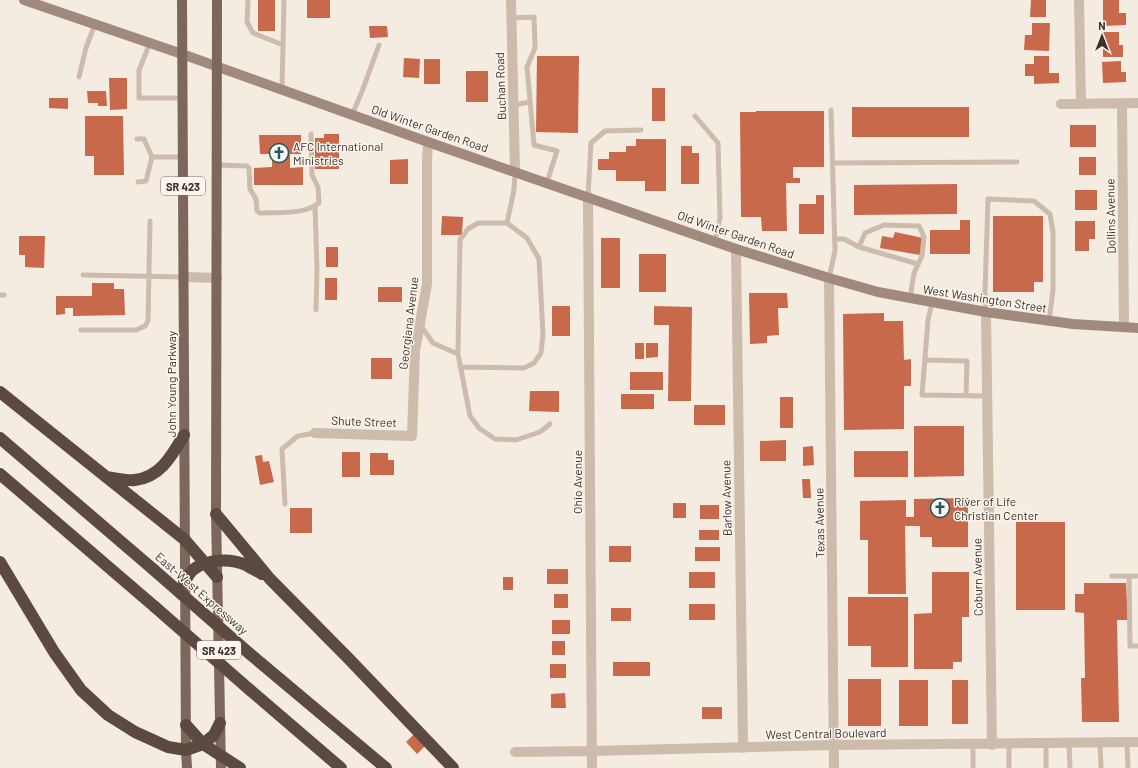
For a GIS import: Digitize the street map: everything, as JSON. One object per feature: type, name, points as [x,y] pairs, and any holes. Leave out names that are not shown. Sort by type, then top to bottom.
[{"type":"highway","points":[[0,392],[184,538],[204,564],[217,577]]},
{"type":"highway","points":[[106,477],[134,480],[150,476],[165,465],[184,435]]},
{"type":"highway","name":"East-West Expressway","points":[[0,438],[250,654],[386,768]]},
{"type":"highway","points":[[0,474],[341,768]]},
{"type":"highway","points":[[216,514],[270,579],[453,768]]},
{"type":"highway","points":[[184,582],[193,570],[204,564],[217,560],[245,564],[270,579]]},
{"type":"highway","points":[[0,562],[54,652],[82,690],[108,715],[135,732],[168,747],[186,750],[203,744],[214,735],[220,723]]},
{"type":"highway","points":[[186,725],[203,744],[240,768]]},
{"type":"main road","name":"Old Winter Garden Road","points":[[24,0],[217,66],[428,142],[588,196],[736,249],[829,278]]},
{"type":"main road","name":"John Young Parkway","points":[[182,0],[184,582],[187,768]]},
{"type":"main road","name":"SR 423","points":[[217,0],[216,514],[221,768]]},
{"type":"main road","name":"West Washington Street","points":[[829,278],[878,292],[986,312],[1049,321],[1138,328]]},
{"type":"street","name":"Buchan Road","points":[[511,0],[515,171]]},
{"type":"street","points":[[1079,0],[1081,104]]},
{"type":"street","points":[[1061,104],[1138,104]]},
{"type":"street","name":"Dollins Avenue","points":[[1122,104],[1124,327]]},
{"type":"street","name":"Georgiana Avenue","points":[[412,436],[415,351],[427,284],[428,142]]},
{"type":"street","name":"Ohio Avenue","points":[[588,196],[592,768]]},
{"type":"street","name":"Barlow Avenue","points":[[736,249],[743,748]]},
{"type":"street","points":[[184,278],[217,278]]},
{"type":"street","name":"Texas Avenue","points":[[829,278],[834,768]]},
{"type":"street","name":"Coburn Avenue","points":[[986,312],[992,744]]},
{"type":"street","name":"Shute Street","points":[[315,433],[412,436]]},
{"type":"street","name":"West Central Boulevard","points":[[515,752],[834,745],[973,745],[1138,742]]},
{"type":"lane","points":[[248,0],[247,22],[253,34],[283,45]]},
{"type":"lane","points":[[282,90],[284,0]]},
{"type":"lane","points":[[511,18],[534,17],[535,48],[527,67],[534,145],[557,152],[547,182]]},
{"type":"lane","points":[[79,77],[86,48],[95,24]]},
{"type":"lane","points":[[150,43],[139,70],[139,98],[182,98]]},
{"type":"lane","points":[[352,115],[379,45]]},
{"type":"lane","points":[[514,105],[530,102]]},
{"type":"lane","points":[[829,278],[835,251],[831,110]]},
{"type":"lane","points":[[695,116],[718,143],[720,218],[715,241]]},
{"type":"lane","points":[[588,196],[591,143],[605,131],[642,130]]},
{"type":"lane","points":[[217,165],[247,166],[249,168],[250,189],[256,199],[257,212],[304,210],[319,203],[318,186],[312,174],[311,134]]},
{"type":"lane","points":[[137,139],[144,139],[152,157],[146,181],[138,182]]},
{"type":"lane","points":[[152,157],[183,157]]},
{"type":"lane","points":[[832,163],[1017,162]]},
{"type":"lane","points":[[507,223],[514,190],[515,171]]},
{"type":"lane","points":[[986,312],[985,291],[988,199],[1034,201],[1050,214],[1053,232],[1053,290],[1049,321]]},
{"type":"lane","points":[[315,206],[317,269],[316,310]]},
{"type":"lane","points":[[81,330],[136,330],[146,326],[148,321],[150,221]]},
{"type":"lane","points":[[460,367],[524,368],[534,364],[541,353],[543,334],[539,259],[527,238],[507,223],[478,223],[468,229],[460,240],[458,354],[460,367],[470,416],[479,428],[495,439],[516,440],[540,432],[550,424]]},
{"type":"lane","points":[[859,247],[865,234],[884,224],[919,226],[924,237],[922,256],[914,273],[910,298]]},
{"type":"lane","points":[[835,240],[844,240],[859,247],[918,264]]},
{"type":"lane","points":[[84,275],[184,278]]},
{"type":"lane","points":[[932,303],[928,320],[922,395],[987,396]]},
{"type":"lane","points":[[420,325],[434,343],[458,354]]},
{"type":"lane","points":[[925,360],[967,361],[966,396]]},
{"type":"lane","points":[[285,504],[282,449],[298,436],[315,433]]},
{"type":"lane","points":[[1112,576],[1138,576]]},
{"type":"lane","points":[[1129,576],[1130,646],[1138,646]]},
{"type":"lane","points":[[1127,742],[1128,768]]},
{"type":"lane","points":[[1069,743],[1070,768]]},
{"type":"lane","points":[[1100,743],[1101,768]]},
{"type":"lane","points":[[1008,744],[1008,768]]},
{"type":"lane","points":[[1046,744],[1046,768]]},
{"type":"lane","points":[[973,745],[973,768]]},
{"type":"building","points":[[258,0],[275,0],[275,31],[258,31]]},
{"type":"building","points":[[307,0],[330,0],[330,18],[307,18]]},
{"type":"building","points":[[1031,0],[1046,0],[1046,17],[1030,17]]},
{"type":"building","points":[[1103,0],[1119,0],[1119,13],[1126,13],[1126,25],[1103,26]]},
{"type":"building","points":[[1032,23],[1050,23],[1049,51],[1024,50],[1025,35],[1032,35]]},
{"type":"building","points":[[369,26],[387,26],[388,37],[370,38]]},
{"type":"building","points":[[1103,32],[1119,32],[1119,45],[1123,45],[1123,57],[1103,57]]},
{"type":"building","points":[[537,56],[579,56],[578,133],[536,132]]},
{"type":"building","points":[[1034,56],[1049,56],[1049,73],[1059,73],[1059,83],[1034,84],[1034,76],[1025,76],[1025,64],[1034,64]]},
{"type":"building","points":[[404,58],[420,59],[419,78],[403,77]]},
{"type":"building","points":[[424,59],[440,59],[440,84],[424,84]]},
{"type":"building","points":[[1121,61],[1121,72],[1126,72],[1126,82],[1103,83],[1102,62]]},
{"type":"building","points":[[466,71],[488,71],[488,102],[466,102]]},
{"type":"building","points":[[109,78],[127,78],[127,109],[110,110]]},
{"type":"building","points":[[652,88],[665,88],[665,121],[652,121]]},
{"type":"building","points":[[87,91],[106,91],[107,106],[98,106],[98,103],[88,103]]},
{"type":"building","points":[[49,98],[68,98],[68,109],[49,108]]},
{"type":"building","points":[[852,107],[969,107],[969,137],[852,137]]},
{"type":"building","points":[[824,111],[824,167],[793,167],[793,178],[800,178],[800,183],[786,183],[787,231],[762,231],[761,217],[741,217],[740,112]]},
{"type":"building","points":[[85,116],[123,116],[124,175],[94,175],[94,156],[85,156]]},
{"type":"building","points":[[1070,125],[1096,125],[1096,147],[1070,147]]},
{"type":"building","points":[[324,134],[339,134],[339,169],[315,169],[315,138],[324,138]]},
{"type":"building","points":[[259,135],[301,135],[301,154],[290,154],[290,168],[303,167],[303,185],[254,185],[254,168],[272,167],[272,154],[260,154]]},
{"type":"building","points":[[636,139],[666,139],[666,191],[645,191],[645,181],[616,181],[616,170],[598,170],[598,159],[609,159],[609,152],[626,152],[626,146],[636,146]]},
{"type":"building","points":[[681,146],[692,146],[692,153],[699,153],[699,184],[681,184]]},
{"type":"building","points":[[1079,157],[1096,157],[1096,175],[1079,175]]},
{"type":"building","points":[[408,159],[408,184],[390,184],[390,160]]},
{"type":"building","points":[[957,184],[957,214],[854,215],[854,185]]},
{"type":"building","points":[[1075,190],[1097,190],[1097,210],[1075,210]]},
{"type":"building","points":[[816,195],[824,195],[824,234],[799,234],[799,204],[816,204]]},
{"type":"building","points":[[442,216],[463,217],[462,235],[441,235]]},
{"type":"building","points":[[993,216],[1043,216],[1043,282],[1034,282],[1034,292],[993,292]]},
{"type":"building","points":[[960,220],[970,220],[970,254],[930,254],[930,230],[960,230]]},
{"type":"building","points":[[1075,221],[1095,221],[1095,239],[1089,239],[1089,251],[1075,251]]},
{"type":"building","points":[[895,232],[923,238],[920,255],[880,248],[882,236],[893,238]]},
{"type":"building","points":[[19,236],[45,236],[44,268],[25,267],[25,255],[19,255]]},
{"type":"building","points":[[601,238],[620,238],[620,288],[601,288]]},
{"type":"building","points":[[326,247],[338,247],[338,267],[326,267]]},
{"type":"building","points":[[639,254],[666,254],[666,292],[639,292]]},
{"type":"building","points":[[325,278],[337,278],[337,300],[325,300]]},
{"type":"building","points":[[92,283],[114,283],[114,289],[124,289],[125,315],[73,316],[73,308],[65,308],[65,314],[56,315],[56,296],[92,296]]},
{"type":"building","points":[[378,287],[402,287],[402,302],[378,302]]},
{"type":"building","points":[[749,293],[787,293],[788,308],[778,308],[779,335],[767,336],[767,343],[750,344]]},
{"type":"building","points":[[552,306],[570,306],[570,336],[552,336]]},
{"type":"building","points":[[654,306],[692,307],[691,401],[668,401],[669,325],[654,325]]},
{"type":"building","points":[[884,313],[884,321],[903,321],[904,360],[911,359],[911,386],[904,386],[904,429],[844,430],[843,314]]},
{"type":"building","points":[[635,343],[644,343],[644,359],[635,359]]},
{"type":"building","points":[[646,343],[658,343],[658,357],[646,358]]},
{"type":"building","points":[[371,358],[392,358],[392,379],[371,379]]},
{"type":"building","points":[[630,372],[663,372],[663,390],[630,390]]},
{"type":"building","points":[[530,391],[559,391],[559,412],[529,411]]},
{"type":"building","points":[[621,394],[654,394],[654,409],[621,409]]},
{"type":"building","points":[[780,397],[793,397],[793,428],[780,428]]},
{"type":"building","points":[[694,405],[725,405],[725,425],[694,425]]},
{"type":"building","points":[[914,426],[964,426],[964,476],[914,477]]},
{"type":"building","points":[[786,440],[786,461],[760,461],[760,441]]},
{"type":"building","points":[[813,446],[814,465],[803,466],[803,447]]},
{"type":"building","points":[[854,451],[908,451],[908,477],[854,477]]},
{"type":"building","points":[[342,452],[360,452],[360,477],[342,477]]},
{"type":"building","points":[[370,453],[388,453],[388,460],[394,460],[394,475],[370,475]]},
{"type":"building","points":[[262,455],[263,462],[269,461],[274,482],[260,485],[255,456]]},
{"type":"building","points":[[802,479],[810,479],[811,498],[803,498]]},
{"type":"building","points":[[968,498],[968,547],[932,547],[932,537],[920,537],[920,526],[905,526],[906,594],[868,594],[868,540],[860,540],[860,501],[906,500],[906,517],[914,517],[914,499]]},
{"type":"building","points":[[673,503],[686,503],[686,518],[673,518]]},
{"type":"building","points":[[700,505],[719,505],[719,519],[700,519]]},
{"type":"building","points":[[290,508],[312,508],[312,533],[290,533]]},
{"type":"building","points":[[1016,522],[1065,522],[1065,610],[1016,610]]},
{"type":"building","points":[[699,530],[719,530],[719,540],[699,540]]},
{"type":"building","points":[[609,546],[631,546],[631,562],[609,562]]},
{"type":"building","points":[[695,547],[720,547],[720,561],[695,561]]},
{"type":"building","points":[[547,569],[568,569],[568,584],[547,584]]},
{"type":"building","points":[[689,572],[715,572],[715,588],[689,588]]},
{"type":"building","points":[[932,572],[969,572],[969,617],[962,617],[962,662],[953,662],[953,669],[914,669],[914,614],[932,613]]},
{"type":"building","points":[[503,577],[513,577],[513,590],[503,590]]},
{"type":"building","points":[[1084,583],[1126,583],[1128,620],[1117,620],[1119,722],[1082,722],[1081,678],[1085,678],[1084,613],[1075,612],[1075,594],[1084,594]]},
{"type":"building","points":[[554,594],[568,594],[568,608],[554,608]]},
{"type":"building","points":[[848,597],[908,597],[908,667],[871,667],[871,646],[848,646]]},
{"type":"building","points":[[689,604],[715,604],[715,620],[689,620]]},
{"type":"building","points":[[611,608],[631,608],[631,621],[611,621]]},
{"type":"building","points":[[552,620],[570,620],[570,634],[552,634]]},
{"type":"building","points":[[552,641],[565,641],[565,655],[552,655]]},
{"type":"building","points":[[613,662],[650,662],[650,676],[613,676]]},
{"type":"building","points":[[550,664],[566,664],[566,678],[550,678]]},
{"type":"building","points":[[848,679],[881,679],[881,726],[848,726]]},
{"type":"building","points":[[899,680],[928,680],[928,726],[899,726]]},
{"type":"building","points":[[952,680],[968,680],[968,724],[952,724]]},
{"type":"building","points":[[565,693],[566,708],[551,708],[551,694]]},
{"type":"building","points":[[702,707],[722,707],[722,719],[702,719]]},
{"type":"building","points":[[415,733],[427,744],[417,754],[406,742]]},
{"type":"place","name":"AFC International Ministries","points":[[279,153]]},
{"type":"place","name":"River of Life Christian Center","points":[[940,508]]}]
